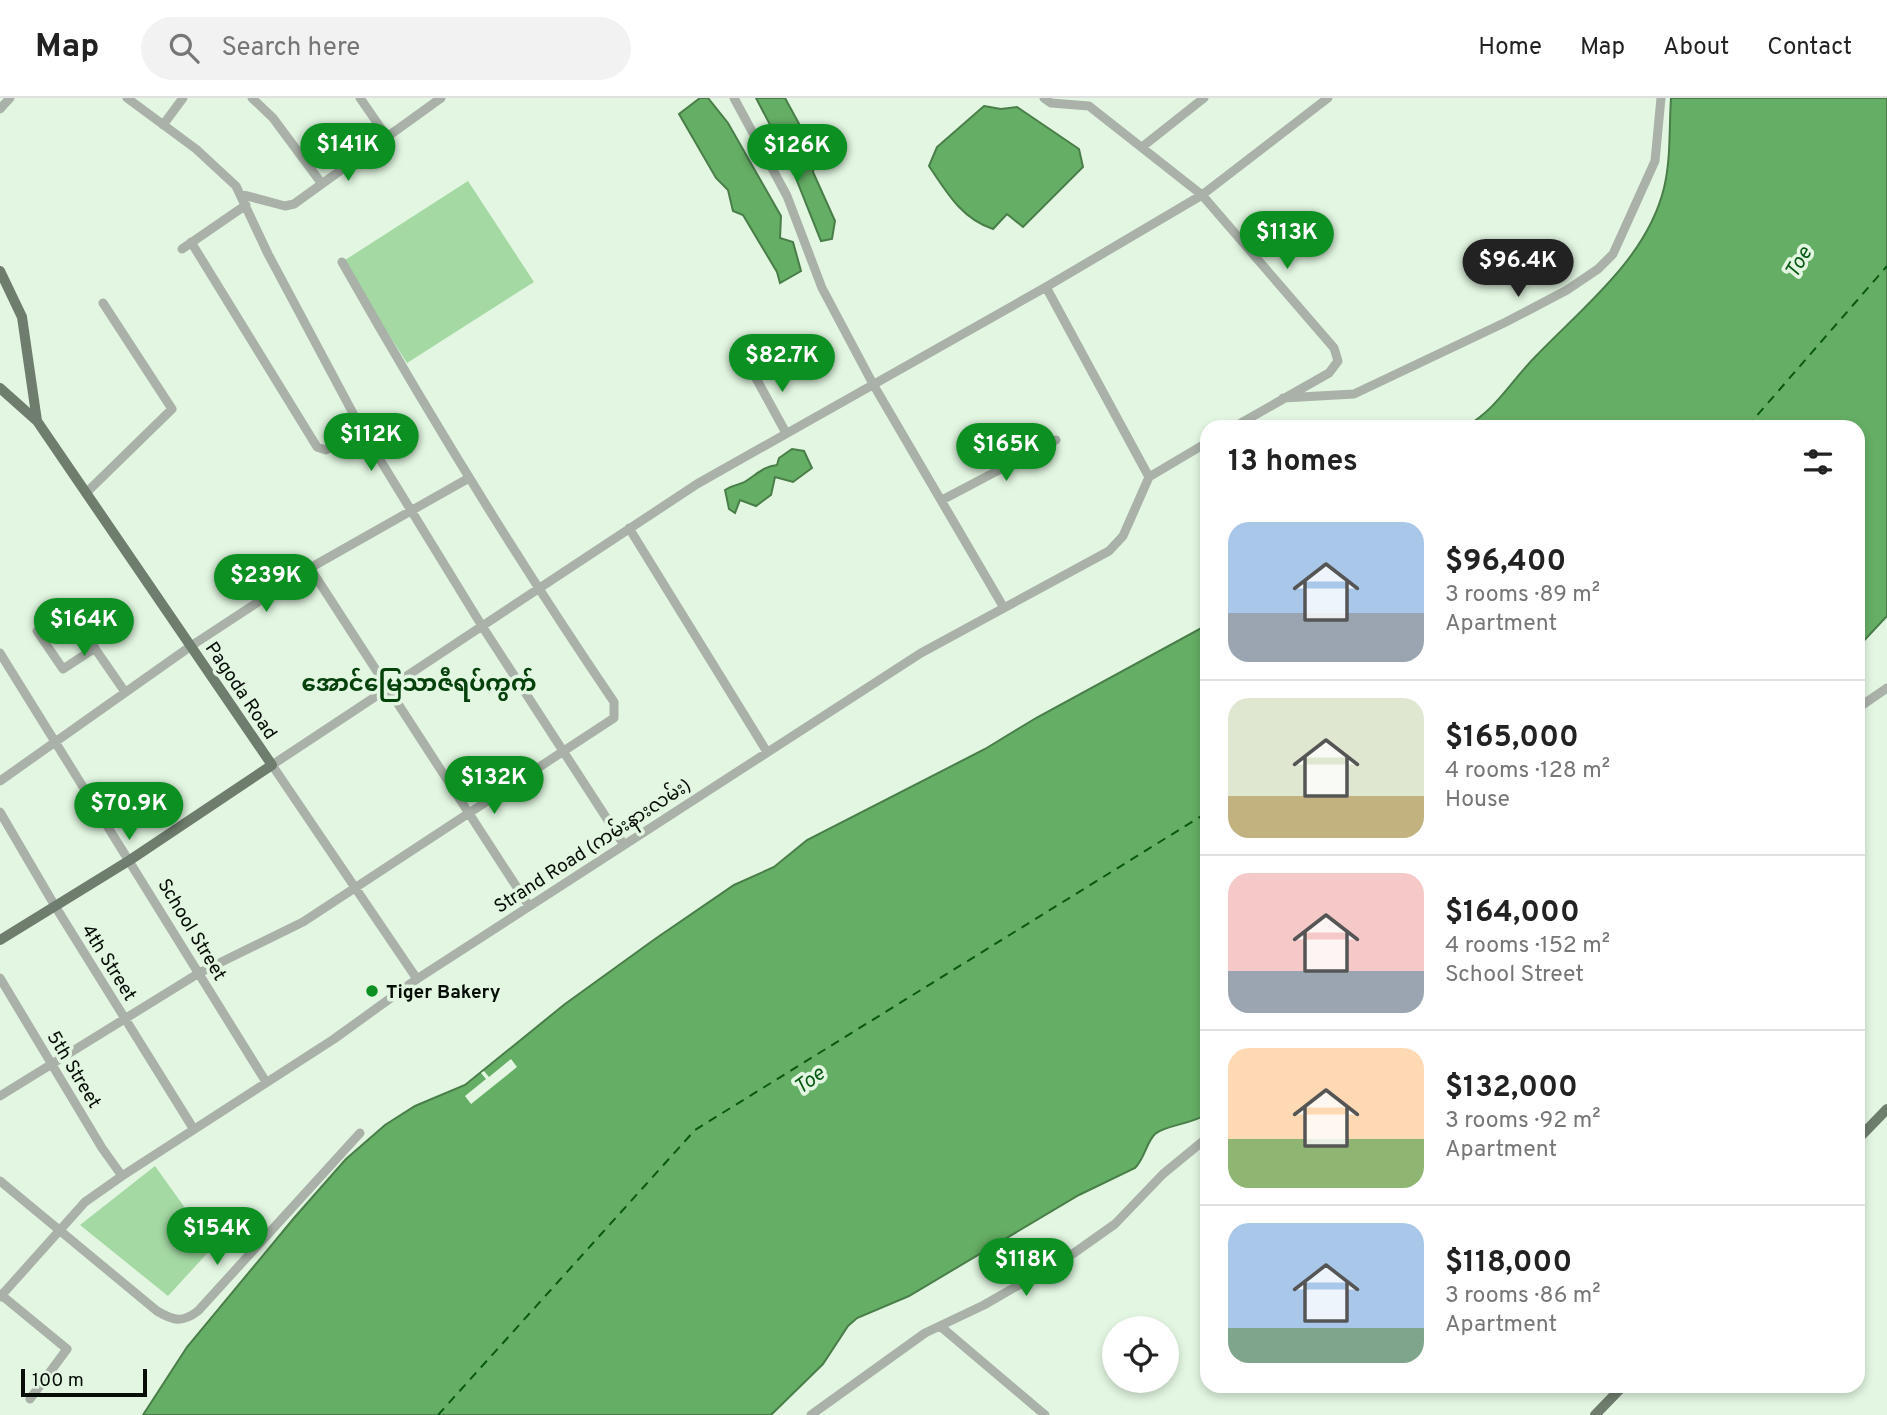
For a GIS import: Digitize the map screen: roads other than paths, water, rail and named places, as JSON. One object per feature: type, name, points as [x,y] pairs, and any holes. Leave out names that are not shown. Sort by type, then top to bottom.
[{"type":"main road","name":"Pagoda Road","points":[[0,271],[22,317],[37,421]]},
{"type":"main road","name":"Pagoda Road","points":[[0,388],[37,421],[272,765]]},
{"type":"main road","points":[[0,940],[130,860],[272,765]]},
{"type":"main road","points":[[1865,1132],[1887,1109]]},
{"type":"main road","points":[[1595,1415],[1616,1393]]},
{"type":"street","points":[[0,108],[10,98]]},
{"type":"street","points":[[127,98],[206,158],[236,186],[268,254],[361,428],[482,626],[624,845]]},
{"type":"street","points":[[163,125],[183,98]]},
{"type":"street","points":[[252,98],[273,118],[321,184]]},
{"type":"street","points":[[360,98],[387,137]]},
{"type":"street","points":[[240,194],[285,206],[294,204],[441,98]]},
{"type":"street","points":[[734,98],[787,196],[822,288],[873,384],[1004,608]]},
{"type":"street","points":[[1044,98],[1051,103],[1089,106],[1202,195],[1334,348],[1338,362],[1329,373],[1246,420]]},
{"type":"street","points":[[1142,147],[1205,98]]},
{"type":"street","points":[[272,765],[629,528],[786,433],[1046,287],[1202,195],[1328,98]]},
{"type":"street","points":[[1283,398],[1354,394],[1506,322],[1567,290],[1598,269],[1613,254],[1655,161],[1661,98]]},
{"type":"street","points":[[182,248],[246,205]]},
{"type":"street","points":[[191,242],[317,447],[324,451],[361,428]]},
{"type":"street","points":[[0,1096],[199,973],[303,922],[614,718],[614,702],[537,589],[342,262]]},
{"type":"street","points":[[1046,287],[1149,477],[1200,447]]},
{"type":"street","points":[[86,493],[172,409],[103,303]]},
{"type":"street","points":[[751,369],[786,433]]},
{"type":"street","points":[[942,500],[1056,440]]},
{"type":"street","name":"Strand Road (ကမ်းနားလမ်း)","points":[[1,1296],[85,1202],[193,1128],[529,906],[921,653],[1109,551],[1123,536],[1149,477]]},
{"type":"street","points":[[0,781],[191,646],[310,568],[469,478]]},
{"type":"street","points":[[629,528],[768,752]]},
{"type":"street","points":[[310,568],[529,906]]},
{"type":"street","points":[[67,608],[125,692]]},
{"type":"street","points":[[37,631],[63,669],[95,648]]},
{"type":"street","name":"School Street","points":[[0,653],[266,1082]]},
{"type":"street","points":[[1865,703],[1887,688]]},
{"type":"street","name":"Pagoda Road","points":[[272,765],[418,979]]},
{"type":"street","name":"4th Street","points":[[0,812],[193,1128]]},
{"type":"street","name":"5th Street","points":[[0,978],[122,1176]]},
{"type":"street","points":[[0,1181],[157,1311],[173,1320],[186,1320],[198,1311],[360,1133]]},
{"type":"street","points":[[811,1415],[925,1333],[984,1305],[1074,1253],[1115,1224],[1163,1174],[1200,1144]]},
{"type":"street","points":[[1,1296],[67,1349],[30,1399]]},
{"type":"street","points":[[940,1326],[1045,1415]]},
{"type":"water","points":[[700,98],[708,98],[728,123],[781,216],[780,238],[793,242],[801,271],[780,283],[777,272],[743,215],[733,211],[728,190],[716,178],[679,114]]},
{"type":"water","points":[[756,98],[785,98],[816,155],[813,172],[835,221],[832,239],[821,241],[789,161]]},
{"type":"water","name":"Toe","points":[[1671,98],[1887,98],[1887,616],[1865,640],[1865,420],[1476,420],[1593,300],[1628,259],[1656,213],[1664,188],[1669,155]]},
{"type":"water","points":[[984,106],[1001,109],[1017,107],[1079,149],[1083,167],[1023,227],[1007,214],[993,229],[972,219],[956,204],[929,166],[937,147]]},
{"type":"water","points":[[792,449],[804,451],[812,468],[793,482],[775,477],[771,495],[756,506],[740,500],[735,513],[729,509],[725,490],[777,465],[779,458]]},
{"type":"water","name":"Toe","points":[[1200,629],[1200,1117],[1165,1128],[1155,1134],[1135,1168],[1079,1195],[909,1296],[857,1318],[848,1326],[823,1364],[771,1415],[143,1415],[187,1347],[294,1218],[346,1159],[385,1125],[415,1106],[465,1085],[565,1004],[734,885],[774,867],[807,840],[985,749],[1036,718]]},
{"type":"place","name":"Tiger Bakery","points":[[372,991]]},
{"type":"district","name":"အောင်မြေသာဇီရပ်ကွက်","points":[[419,683]]}]
